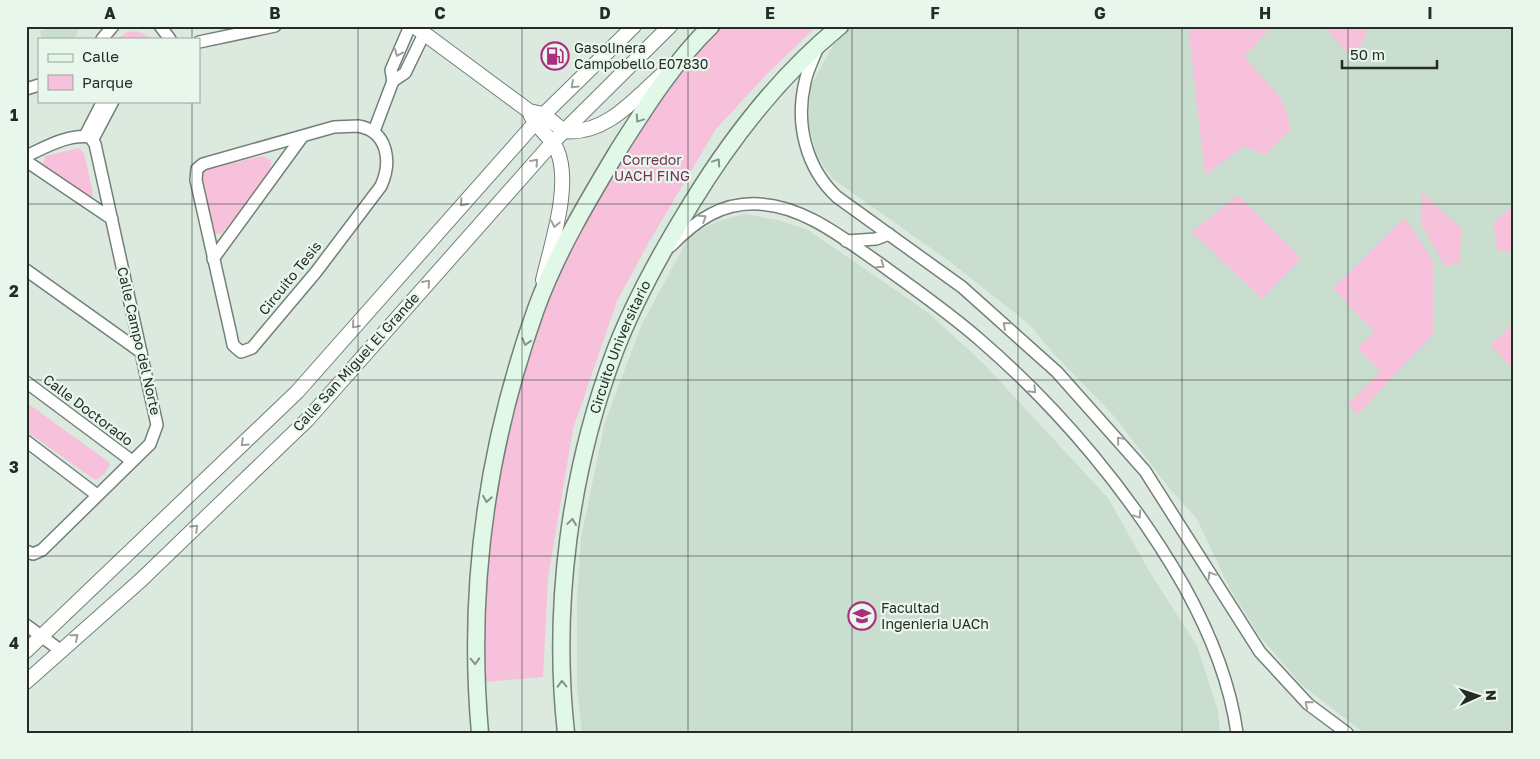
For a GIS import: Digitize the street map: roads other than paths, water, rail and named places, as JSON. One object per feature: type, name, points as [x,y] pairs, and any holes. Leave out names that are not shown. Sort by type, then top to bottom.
[{"type":"main road","points":[[480,733],[475,649],[480,544],[504,413],[536,308],[568,239],[596,187],[682,57],[712,26]]},
{"type":"main road","name":"Circuito Universitario","points":[[566,733],[562,689],[562,604],[580,477],[601,394],[615,350],[654,263],[736,136],[787,74],[840,26]]},
{"type":"street","points":[[103,38],[112,26]]},
{"type":"street","points":[[160,26],[169,38]]},
{"type":"street","points":[[200,42],[275,26]]},
{"type":"street","name":"Calle San Miguel El Grande","points":[[26,651],[297,392],[536,116],[634,26]]},
{"type":"street","name":"Calle San Miguel El Grande","points":[[26,682],[141,580],[307,420],[553,142],[670,26]]},
{"type":"street","points":[[374,131],[393,81],[405,74],[416,29],[536,116],[564,132],[584,131],[607,122],[682,57]]},
{"type":"street","points":[[819,44],[805,82],[802,101],[803,136],[814,168],[828,188],[996,316],[1057,372],[1089,405],[1145,471],[1162,495],[1260,652],[1293,690],[1337,728],[1347,733]]},
{"type":"street","points":[[26,89],[38,85]]},
{"type":"street","points":[[89,137],[103,102]]},
{"type":"street","points":[[26,156],[60,142],[89,137],[112,102]]},
{"type":"street","points":[[536,116],[553,142],[561,165],[560,200],[536,308]]},
{"type":"street","name":"Circuito Tesis","points":[[358,126],[374,131],[381,139],[386,155],[387,170],[381,186],[316,272],[252,348],[245,352],[236,350],[233,345],[213,259],[196,180],[197,169],[203,164],[334,127],[358,126]]},
{"type":"street","name":"Calle Campo del Norte","points":[[30,552],[42,550],[132,461],[154,438],[157,425],[112,219],[89,137]]},
{"type":"street","points":[[213,259],[302,137]]},
{"type":"street","points":[[26,161],[112,219]]},
{"type":"street","points":[[654,263],[689,228],[707,214],[724,208],[747,204],[777,206],[791,210],[846,241],[980,339],[1032,388],[1120,489],[1168,559],[1199,616],[1215,652],[1228,692],[1237,733]]},
{"type":"street","points":[[846,241],[876,239],[889,234]]},
{"type":"street","points":[[26,270],[141,352]]},
{"type":"street","name":"Calle Doctorado","points":[[26,382],[132,461]]},
{"type":"street","points":[[26,441],[97,495]]},
{"type":"street","points":[[26,625],[60,650]]},
{"type":"place","name":"Gasolinera Campobello E07830","points":[[555,56]]},
{"type":"place","name":"Facultad Ingenieria UACh","points":[[862,616]]},
{"type":"park label","name":"Corredor UACH FING","points":[[652,168]]}]
